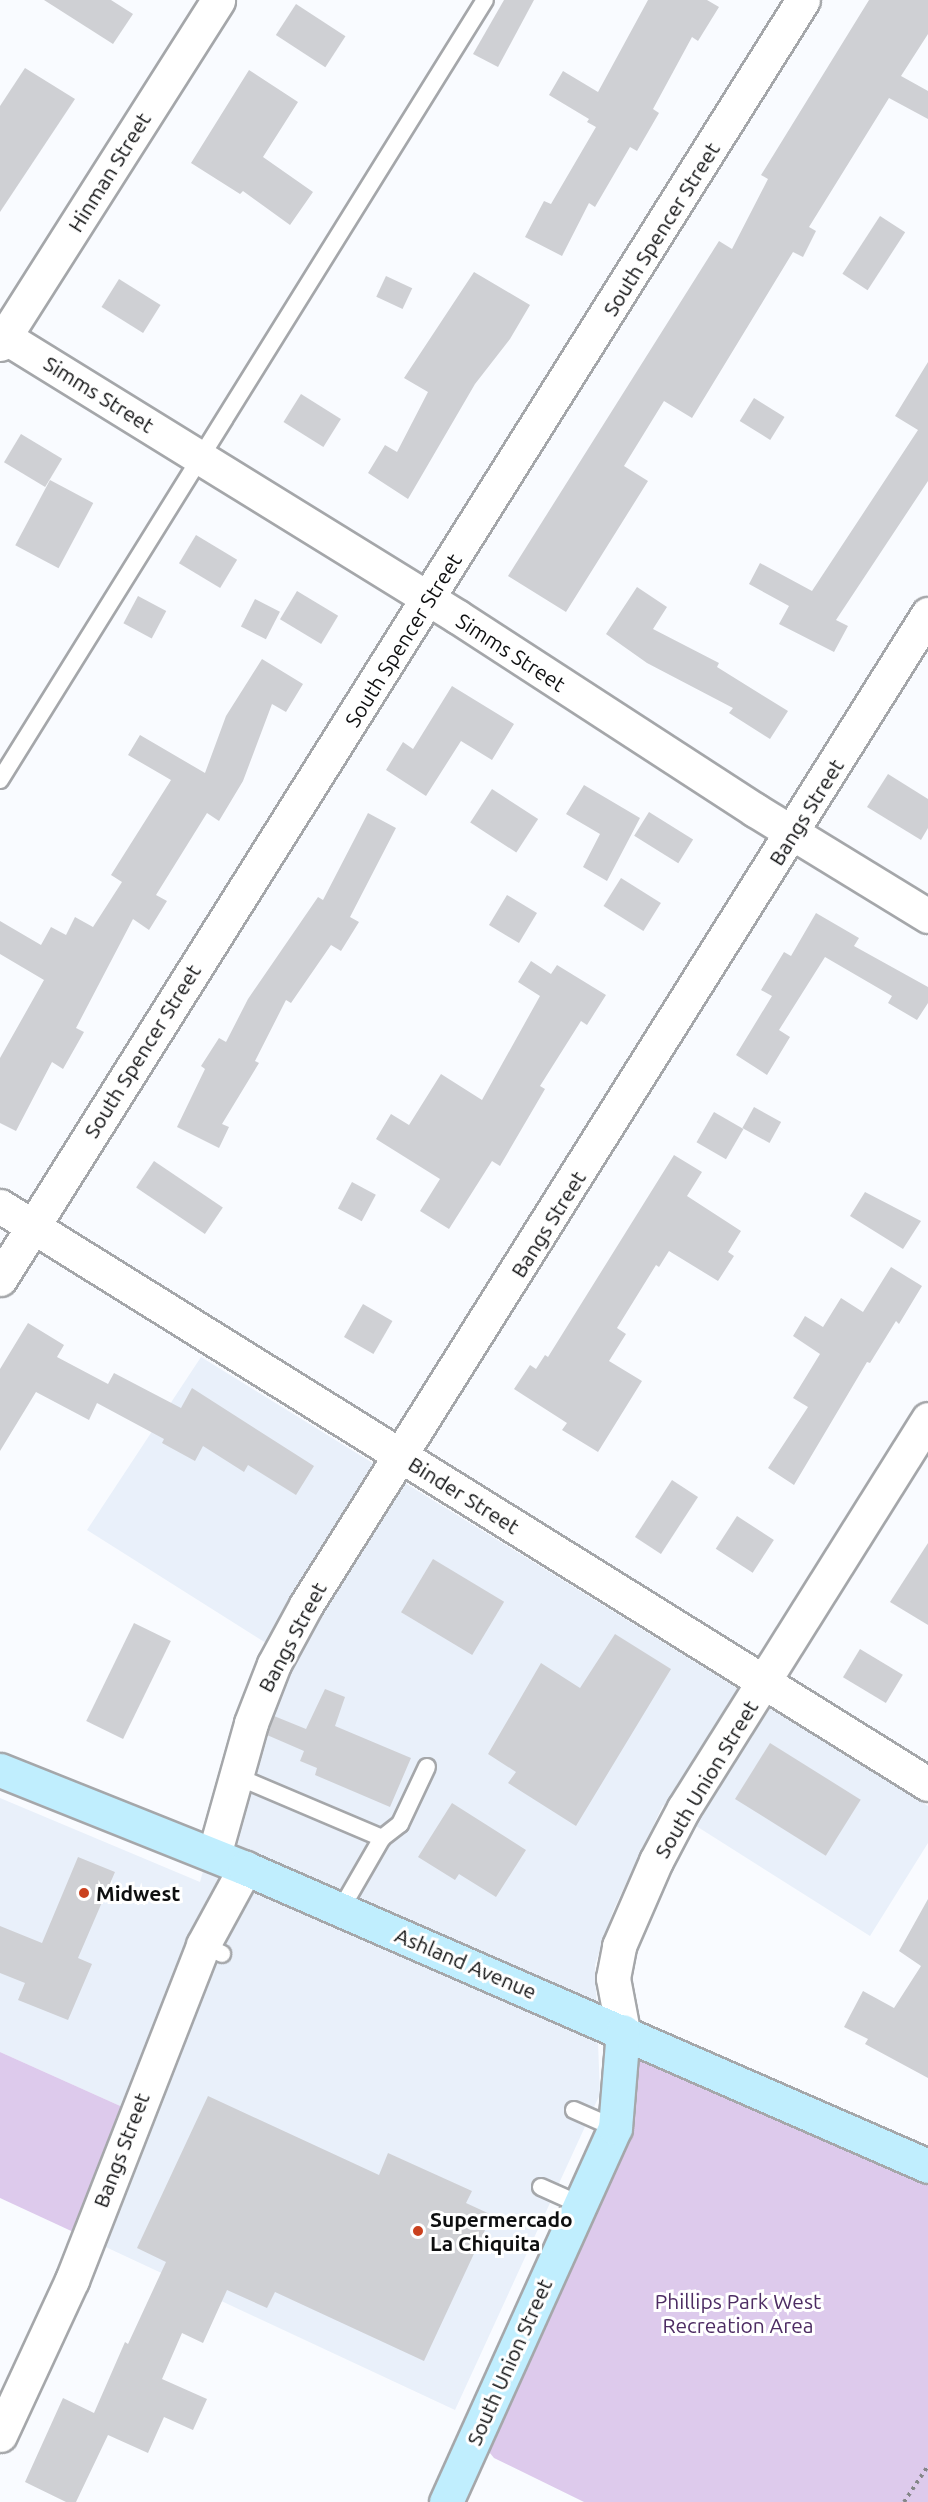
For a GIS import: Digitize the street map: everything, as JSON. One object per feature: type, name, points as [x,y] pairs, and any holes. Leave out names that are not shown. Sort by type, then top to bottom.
[{"type":"street","name":"Hinman Street","points":[[2,338],[218,0]]},
{"type":"street","name":"South Spencer Street","points":[[0,1279],[804,0]]},
{"type":"street","name":"Simms Street","points":[[2,338],[428,599],[793,833],[928,916]]},
{"type":"street","name":"Bangs Street","points":[[214,1855],[250,1723],[274,1664],[306,1605],[402,1456],[928,614]]},
{"type":"street","name":"Binder Street","points":[[0,1206],[928,1784]]},
{"type":"street","name":"South Union Street","points":[[446,2502],[615,2128],[623,2031],[613,1978],[619,1946],[684,1808],[928,1419]]},
{"type":"street","name":"Ashland Avenue","points":[[0,1770],[245,1868],[928,2166]]},
{"type":"street","name":"Bangs Street","points":[[0,2435],[72,2280],[245,1868]]},
{"type":"lane","points":[[0,780],[485,0]]},
{"type":"lane","points":[[341,1909],[382,1839],[400,1824],[427,1767]]},
{"type":"lane","points":[[236,1776],[382,1839]]},
{"type":"lane","points":[[574,2110],[615,2128]]},
{"type":"lane","points":[[541,2187],[579,2204]]},
{"type":"path","points":[[904,2502],[928,2466]]},
{"type":"shaded area","points":[[201,1357],[928,1806],[928,1843],[870,1936],[663,1805],[613,1911],[595,1965],[600,2094],[455,2410],[95,2242],[147,2118],[0,2052],[0,1798],[200,1882],[266,1643],[87,1530]]},
{"type":"green space","name":"Phillips Park West Recreation Area","points":[[623,2031],[928,2156],[928,2502],[584,2502],[494,2458],[476,2436],[615,2128]]},
{"type":"green space","points":[[0,2052],[147,2118],[95,2242],[0,2198]]},
{"type":"building","points":[[44,0],[111,0],[133,14],[113,44]]},
{"type":"building","points":[[504,0],[534,0],[498,67],[473,54]]},
{"type":"building","points":[[648,0],[707,0],[719,7],[698,41],[692,37],[653,109],[659,113],[637,151],[630,147],[595,207],[589,203],[562,256],[525,237],[544,201],[551,204],[596,127],[587,122],[589,119],[549,95],[563,71],[598,92]]},
{"type":"building","points":[[869,0],[928,0],[928,34],[901,76],[928,91],[928,119],[889,98],[809,227],[816,231],[803,257],[793,252],[692,418],[664,401],[624,466],[648,481],[566,612],[508,576],[719,241],[732,249],[768,179],[761,175]]},
{"type":"building","points":[[296,4],[345,36],[325,67],[276,35]]},
{"type":"building","points":[[25,68],[75,99],[0,212],[0,106]]},
{"type":"building","points":[[249,70],[298,102],[263,157],[313,192],[290,225],[243,191],[240,194],[191,163]]},
{"type":"building","points":[[880,216],[905,232],[868,290],[842,274]]},
{"type":"building","points":[[474,272],[530,305],[510,339],[475,384],[408,499],[368,473],[385,445],[397,452],[428,392],[404,378]]},
{"type":"building","points":[[386,276],[412,288],[403,309],[376,297]]},
{"type":"building","points":[[119,279],[161,305],[143,333],[102,307]]},
{"type":"building","points":[[928,362],[928,481],[836,620],[848,626],[834,652],[779,624],[789,606],[749,584],[760,563],[812,591],[918,430],[895,416]]},
{"type":"building","points":[[301,394],[341,419],[323,447],[284,422]]},
{"type":"building","points":[[754,398],[785,417],[770,440],[740,421]]},
{"type":"building","points":[[21,434],[62,459],[45,487],[4,462]]},
{"type":"building","points":[[50,480],[93,503],[59,568],[15,545]]},
{"type":"building","points":[[196,535],[237,560],[220,588],[179,563]]},
{"type":"building","points":[[637,587],[667,607],[653,629],[719,663],[717,667],[788,711],[770,739],[729,713],[733,708],[647,663],[606,634]]},
{"type":"building","points":[[297,591],[338,616],[321,644],[280,619]]},
{"type":"building","points":[[138,596],[166,611],[152,638],[123,623]]},
{"type":"building","points":[[255,599],[280,612],[266,639],[241,627]]},
{"type":"building","points":[[262,659],[303,684],[286,712],[272,704],[243,781],[219,821],[207,813],[156,895],[167,901],[149,930],[133,919],[76,1028],[84,1032],[63,1069],[52,1062],[16,1131],[0,1123],[0,1058],[44,980],[0,954],[0,921],[41,945],[51,927],[66,935],[75,917],[93,927],[122,882],[111,875],[171,780],[128,755],[140,735],[205,773],[226,716]]},
{"type":"building","points":[[452,686],[514,724],[492,760],[461,741],[426,796],[386,770],[403,742],[413,749]]},
{"type":"building","points":[[888,774],[928,799],[928,828],[921,840],[867,807]]},
{"type":"building","points":[[584,785],[640,818],[607,881],[583,867],[600,834],[566,814]]},
{"type":"building","points":[[492,789],[538,819],[516,853],[470,823]]},
{"type":"building","points":[[649,812],[693,840],[678,863],[634,836]]},
{"type":"building","points":[[368,813],[396,828],[350,917],[359,922],[341,951],[331,945],[291,1003],[286,1000],[255,1061],[259,1063],[222,1124],[229,1127],[219,1148],[177,1127],[205,1069],[201,1066],[219,1038],[226,1042],[248,999],[318,897],[323,900]]},
{"type":"building","points":[[621,878],[661,903],[643,931],[604,906]]},
{"type":"building","points":[[507,895],[537,913],[519,943],[489,925]]},
{"type":"building","points":[[816,913],[859,938],[854,946],[928,987],[928,1003],[917,1020],[888,1003],[892,996],[825,957],[779,1030],[790,1037],[767,1075],[736,1055],[772,996],[761,990],[784,952],[791,956]]},
{"type":"building","points":[[531,961],[551,974],[557,965],[606,995],[587,1025],[581,1021],[540,1086],[545,1089],[500,1166],[492,1161],[449,1229],[420,1211],[440,1179],[376,1139],[391,1114],[409,1125],[441,1074],[482,1100],[540,996],[518,982]]},
{"type":"building","points":[[754,1107],[781,1122],[769,1143],[742,1128]]},
{"type":"building","points":[[714,1112],[743,1129],[726,1159],[696,1142]]},
{"type":"building","points":[[674,1155],[702,1172],[687,1196],[741,1231],[728,1252],[734,1256],[718,1281],[669,1251],[659,1267],[656,1265],[617,1328],[626,1334],[609,1361],[642,1381],[598,1452],[562,1430],[567,1423],[514,1389],[530,1365],[536,1369],[545,1355],[548,1357]]},
{"type":"building","points":[[154,1161],[223,1207],[205,1234],[136,1188]]},
{"type":"building","points":[[352,1182],[376,1195],[362,1221],[338,1208]]},
{"type":"building","points":[[865,1192],[921,1221],[903,1249],[850,1216]]},
{"type":"building","points":[[891,1267],[922,1286],[899,1324],[896,1321],[870,1363],[867,1362],[794,1485],[768,1468],[808,1407],[793,1398],[820,1354],[793,1336],[805,1316],[823,1327],[841,1298],[863,1312]]},
{"type":"building","points":[[363,1304],[392,1321],[373,1354],[344,1337]]},
{"type":"building","points":[[28,1323],[64,1345],[57,1357],[108,1384],[114,1373],[181,1408],[192,1388],[314,1466],[296,1495],[248,1465],[244,1472],[203,1446],[195,1461],[162,1443],[164,1439],[97,1403],[89,1420],[36,1392],[0,1451],[0,1369]]},
{"type":"building","points":[[672,1480],[698,1497],[661,1554],[635,1537]]},
{"type":"building","points":[[737,1516],[774,1540],[753,1573],[716,1549]]},
{"type":"building","points":[[928,1543],[928,1625],[890,1602]]},
{"type":"building","points":[[433,1559],[504,1602],[472,1655],[401,1612]]},
{"type":"building","points":[[134,1623],[171,1641],[123,1739],[86,1721]]},
{"type":"building","points":[[615,1634],[671,1669],[576,1826],[508,1783],[516,1772],[488,1754],[541,1663],[580,1688]]},
{"type":"building","points":[[860,1649],[903,1675],[886,1703],[843,1677]]},
{"type":"building","points":[[325,1689],[345,1697],[335,1726],[411,1758],[390,1807],[315,1775],[317,1768],[300,1761],[304,1751],[267,1735],[274,1716],[306,1729]]},
{"type":"building","points":[[770,1743],[861,1800],[826,1856],[735,1799]]},
{"type":"building","points":[[452,1803],[526,1850],[496,1897],[459,1874],[455,1880],[418,1857]]},
{"type":"building","points":[[78,1857],[115,1872],[78,1958],[92,1964],[68,2020],[18,2000],[25,1983],[0,1973],[0,1926],[42,1943]]},
{"type":"building","points":[[928,1899],[928,2078],[865,2044],[868,2039],[844,2027],[863,1991],[894,2008],[921,1966],[899,1951]]},
{"type":"building","points":[[208,2096],[379,2175],[388,2153],[472,2191],[466,2203],[492,2215],[424,2361],[275,2292],[267,2308],[227,2290],[203,2343],[182,2333],[162,2379],[207,2399],[193,2430],[164,2417],[148,2453],[108,2435],[76,2502],[66,2502],[25,2482],[63,2398],[94,2413],[125,2342],[128,2344],[166,2262],[137,2248]]},
{"type":"place","name":"Midwest","points":[[84,1893]]},
{"type":"place","name":"Supermercado La Chiquita","points":[[418,2231]]}]
